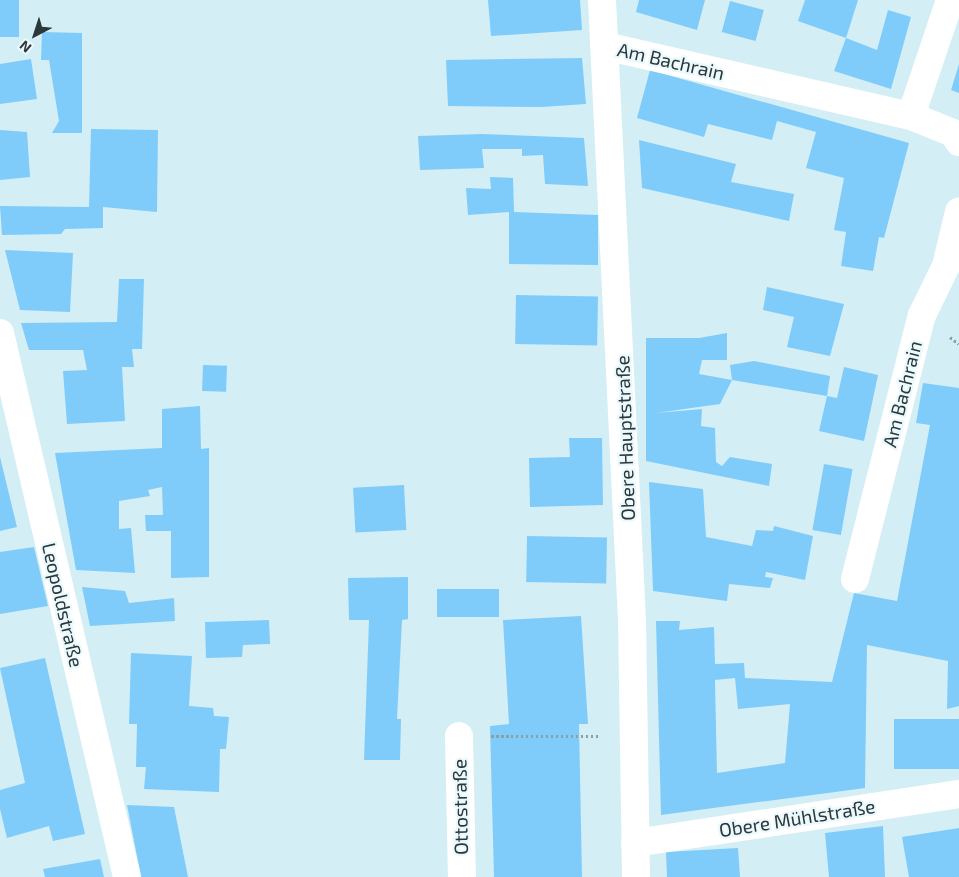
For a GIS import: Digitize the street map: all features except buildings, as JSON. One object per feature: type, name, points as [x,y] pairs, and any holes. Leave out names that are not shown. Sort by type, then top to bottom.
[{"type":"street","name":"Obere Hauptstraße","points":[[602,0],[606,46],[636,736],[636,877]]},
{"type":"street","points":[[911,116],[950,0]]},
{"type":"street","name":"Am Bachrain","points":[[606,46],[911,116],[953,133],[959,142]]},
{"type":"street","name":"Am Bachrain","points":[[855,579],[922,315],[946,266],[959,212]]},
{"type":"street","name":"Leopoldstraße","points":[[0,332],[127,877]]},
{"type":"street","name":"Ottostraße","points":[[459,736],[462,877]]},
{"type":"street","name":"Obere Mühlstraße","points":[[635,843],[959,794]]},
{"type":"path","points":[[459,736],[636,736]]}]
